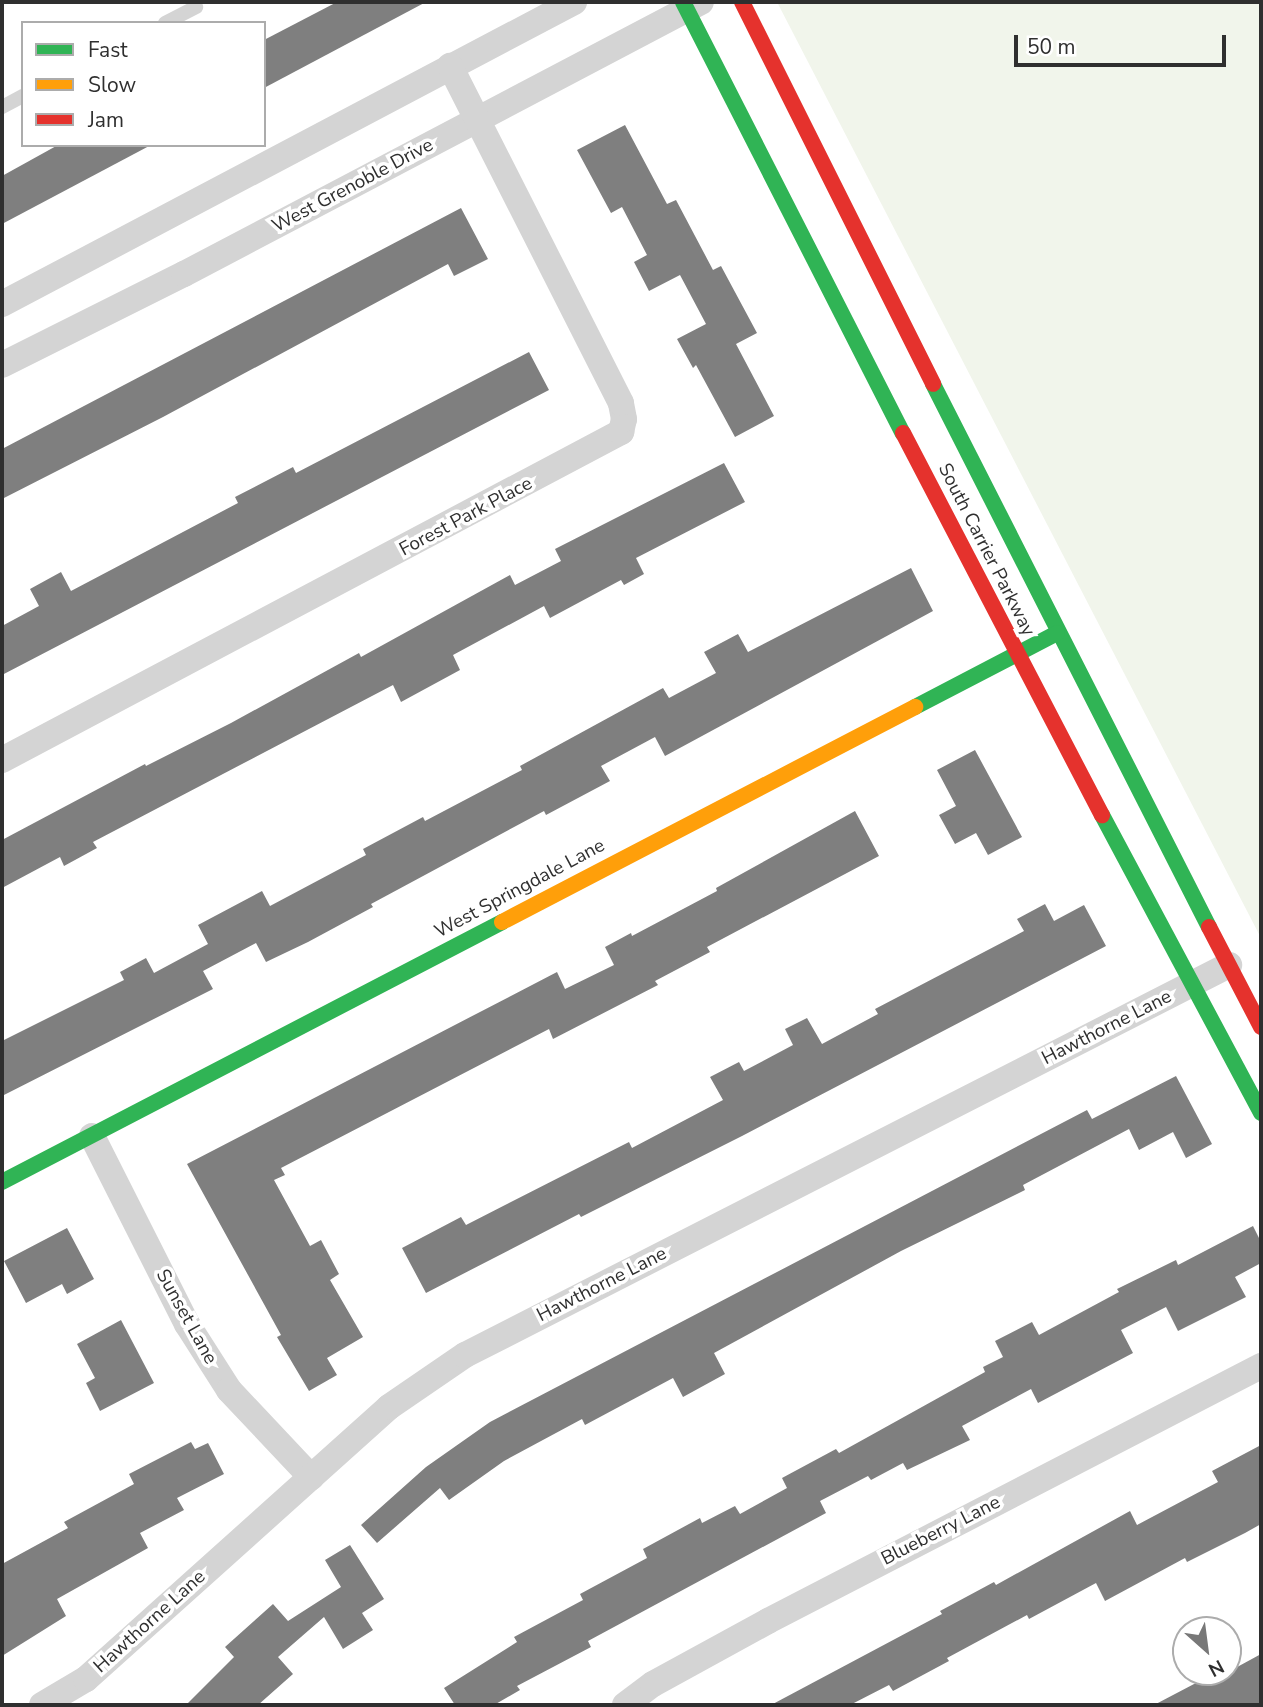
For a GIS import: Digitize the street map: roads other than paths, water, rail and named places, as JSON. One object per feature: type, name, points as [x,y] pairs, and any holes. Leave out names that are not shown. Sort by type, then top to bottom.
[{"type":"main road","name":"South Carrier Parkway","points":[[742,2],[1057,633],[1261,1027]]},
{"type":"main road","name":"South Carrier Parkway","points":[[690,4],[1016,654],[1261,1113]]},
{"type":"main road","name":"West Springdale Lane","points":[[2,1182],[1057,633]]},
{"type":"street","points":[[2,304],[573,2]]},
{"type":"street","name":"West Grenoble Drive","points":[[2,365],[480,120],[690,4]]},
{"type":"street","points":[[450,66],[480,120]]},
{"type":"street","name":"Forest Park Place","points":[[2,760],[621,432],[624,419],[621,403],[480,120]]},
{"type":"street","name":"Hawthorne Lane","points":[[42,1705],[86,1679],[389,1407],[465,1355],[1228,965]]},
{"type":"street","name":"Sunset Lane","points":[[92,1136],[187,1324],[229,1390],[311,1477]]},
{"type":"street","name":"Blueberry Lane","points":[[625,1705],[653,1684],[768,1621],[1261,1366]]},
{"type":"lane","points":[[168,21],[198,4]]},
{"type":"lane","points":[[2,107],[21,97]]}]
